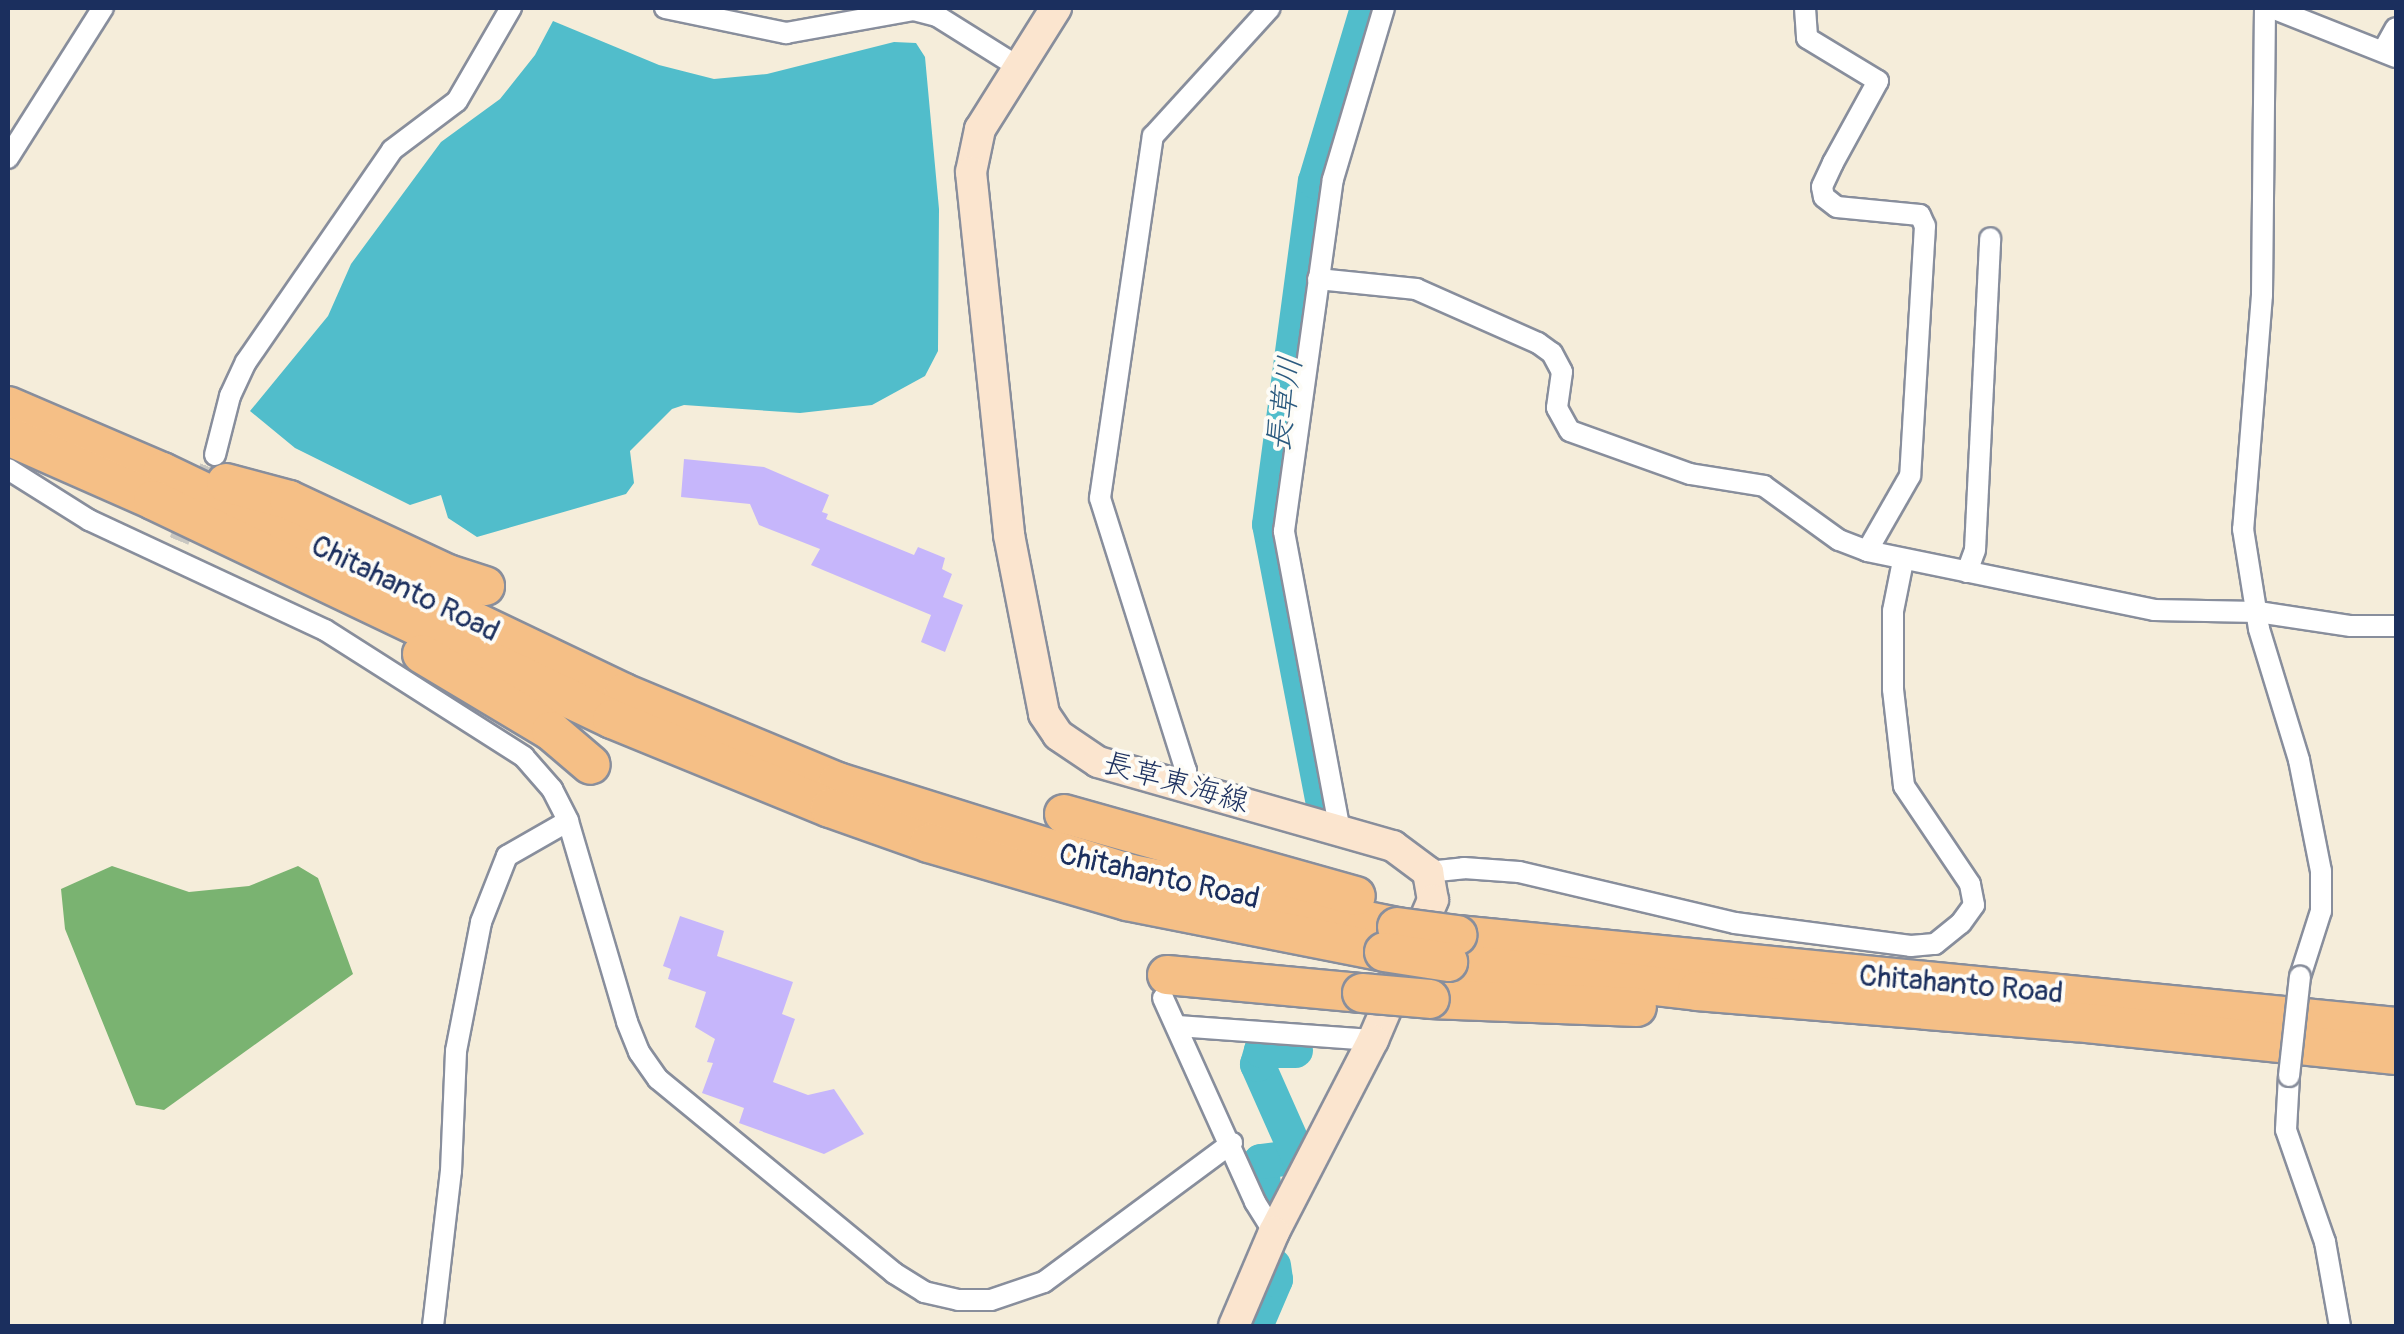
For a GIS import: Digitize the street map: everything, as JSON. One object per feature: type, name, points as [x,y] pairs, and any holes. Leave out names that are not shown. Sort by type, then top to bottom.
[{"type":"highway","name":"Chitahanto Road","points":[[8,406],[162,472],[624,693],[838,782],[1016,841],[1132,874],[1397,928],[1854,1004],[2396,1056]]},
{"type":"highway","points":[[53,425],[142,460],[289,500],[448,574],[485,586]]},
{"type":"highway","name":"Chitahanto Road","points":[[8,436],[153,500],[612,719],[928,844],[1127,901],[1397,928]]},
{"type":"highway","points":[[153,500],[221,556],[344,610],[482,688],[551,731],[591,766]]},
{"type":"highway","points":[[1064,814],[1340,894],[1397,928],[1458,938]]},
{"type":"highway","name":"Chitahanto Road","points":[[1458,938],[2396,1027]]},
{"type":"highway","points":[[1165,987],[1769,1011],[1854,1004]]},
{"type":"main road","name":"長草東海線","points":[[1056,8],[980,129],[971,172],[1009,535],[1044,714],[1082,755],[1393,846],[1428,872]]},
{"type":"main road","points":[[1234,1326],[1274,1232],[1374,1040],[1433,900],[1428,872]]},
{"type":"street","points":[[8,158],[103,8]]},
{"type":"street","points":[[215,456],[230,396],[246,362],[392,150],[457,101],[512,8]]},
{"type":"street","points":[[665,8],[786,33],[914,10],[937,16],[1020,68]]},
{"type":"street","points":[[1182,786],[1186,771],[1100,498],[1153,136],[1270,8]]},
{"type":"street","points":[[1340,831],[1284,531],[1333,179],[1384,8]]},
{"type":"street","points":[[1805,8],[1807,38],[1878,81],[1833,162],[1822,188],[1824,197],[1837,207],[1920,215],[1925,226],[1910,476],[1867,551]]},
{"type":"street","points":[[2340,1326],[2324,1242],[2286,1130],[2300,977],[2321,911],[2322,881],[2299,760],[2268,665],[2243,529],[2262,294],[2268,8],[2390,54],[2396,28]]},
{"type":"street","points":[[1967,572],[1976,550],[1990,238]]},
{"type":"street","points":[[1318,279],[1416,289],[1538,343],[1552,352],[1562,372],[1557,408],[1570,431],[1690,474],[1764,486],[1839,540],[1867,551],[1903,562],[2154,610],[2258,612],[2351,626],[2396,626]]},
{"type":"street","points":[[8,469],[89,520],[175,551],[325,630],[524,757],[552,789],[568,820],[627,1022],[639,1052],[658,1079],[894,1272],[924,1292],[958,1300],[992,1300],[1044,1282],[1232,1144]]},
{"type":"street","points":[[1428,872],[1464,868],[1519,872],[1734,923],[1911,946],[1935,944],[1962,923],[1974,905],[1970,884],[1904,786],[1892,689],[1892,611],[1903,562]]},
{"type":"street","points":[[433,1326],[450,1171],[456,1051],[481,922],[507,856],[568,820]]},
{"type":"street","points":[[1165,987],[1177,1026],[1255,1202],[1274,1232]]},
{"type":"street","points":[[1177,1026],[1374,1040]]},
{"type":"green space","points":[[112,866],[189,892],[249,886],[298,866],[318,878],[353,974],[164,1110],[136,1105],[65,929],[61,889]]},
{"type":"water","points":[[553,21],[659,65],[714,79],[767,74],[894,42],[916,43],[925,57],[939,209],[938,351],[925,376],[872,405],[800,413],[684,405],[672,409],[630,451],[634,483],[626,494],[477,537],[448,518],[441,495],[410,505],[295,448],[250,411],[328,316],[351,264],[441,142],[500,99],[535,55]]},
{"type":"building","points":[[684,459],[764,467],[829,495],[822,512],[828,514],[826,519],[914,555],[918,547],[945,558],[942,569],[952,574],[943,597],[963,605],[945,652],[921,642],[931,615],[811,565],[820,549],[759,525],[750,504],[681,497]]},
{"type":"building","points":[[680,916],[724,931],[717,956],[793,982],[782,1014],[795,1019],[773,1082],[808,1095],[834,1089],[864,1134],[824,1154],[739,1123],[744,1108],[702,1093],[713,1063],[707,1062],[715,1039],[695,1027],[706,992],[668,979],[671,969],[663,966]]},
{"type":"waterway","name":"長草川","points":[[1323,804],[1269,524],[1315,181],[1367,8]]},
{"type":"waterway","name":"長草川","points":[[1264,1192],[1260,1161],[1298,1156],[1257,1064],[1261,1050],[1295,1050]]},
{"type":"waterway","name":"長草川","points":[[1255,1326],[1275,1279],[1273,1265]]},
{"type":"tunnel","points":[[179,541],[215,455]]}]
